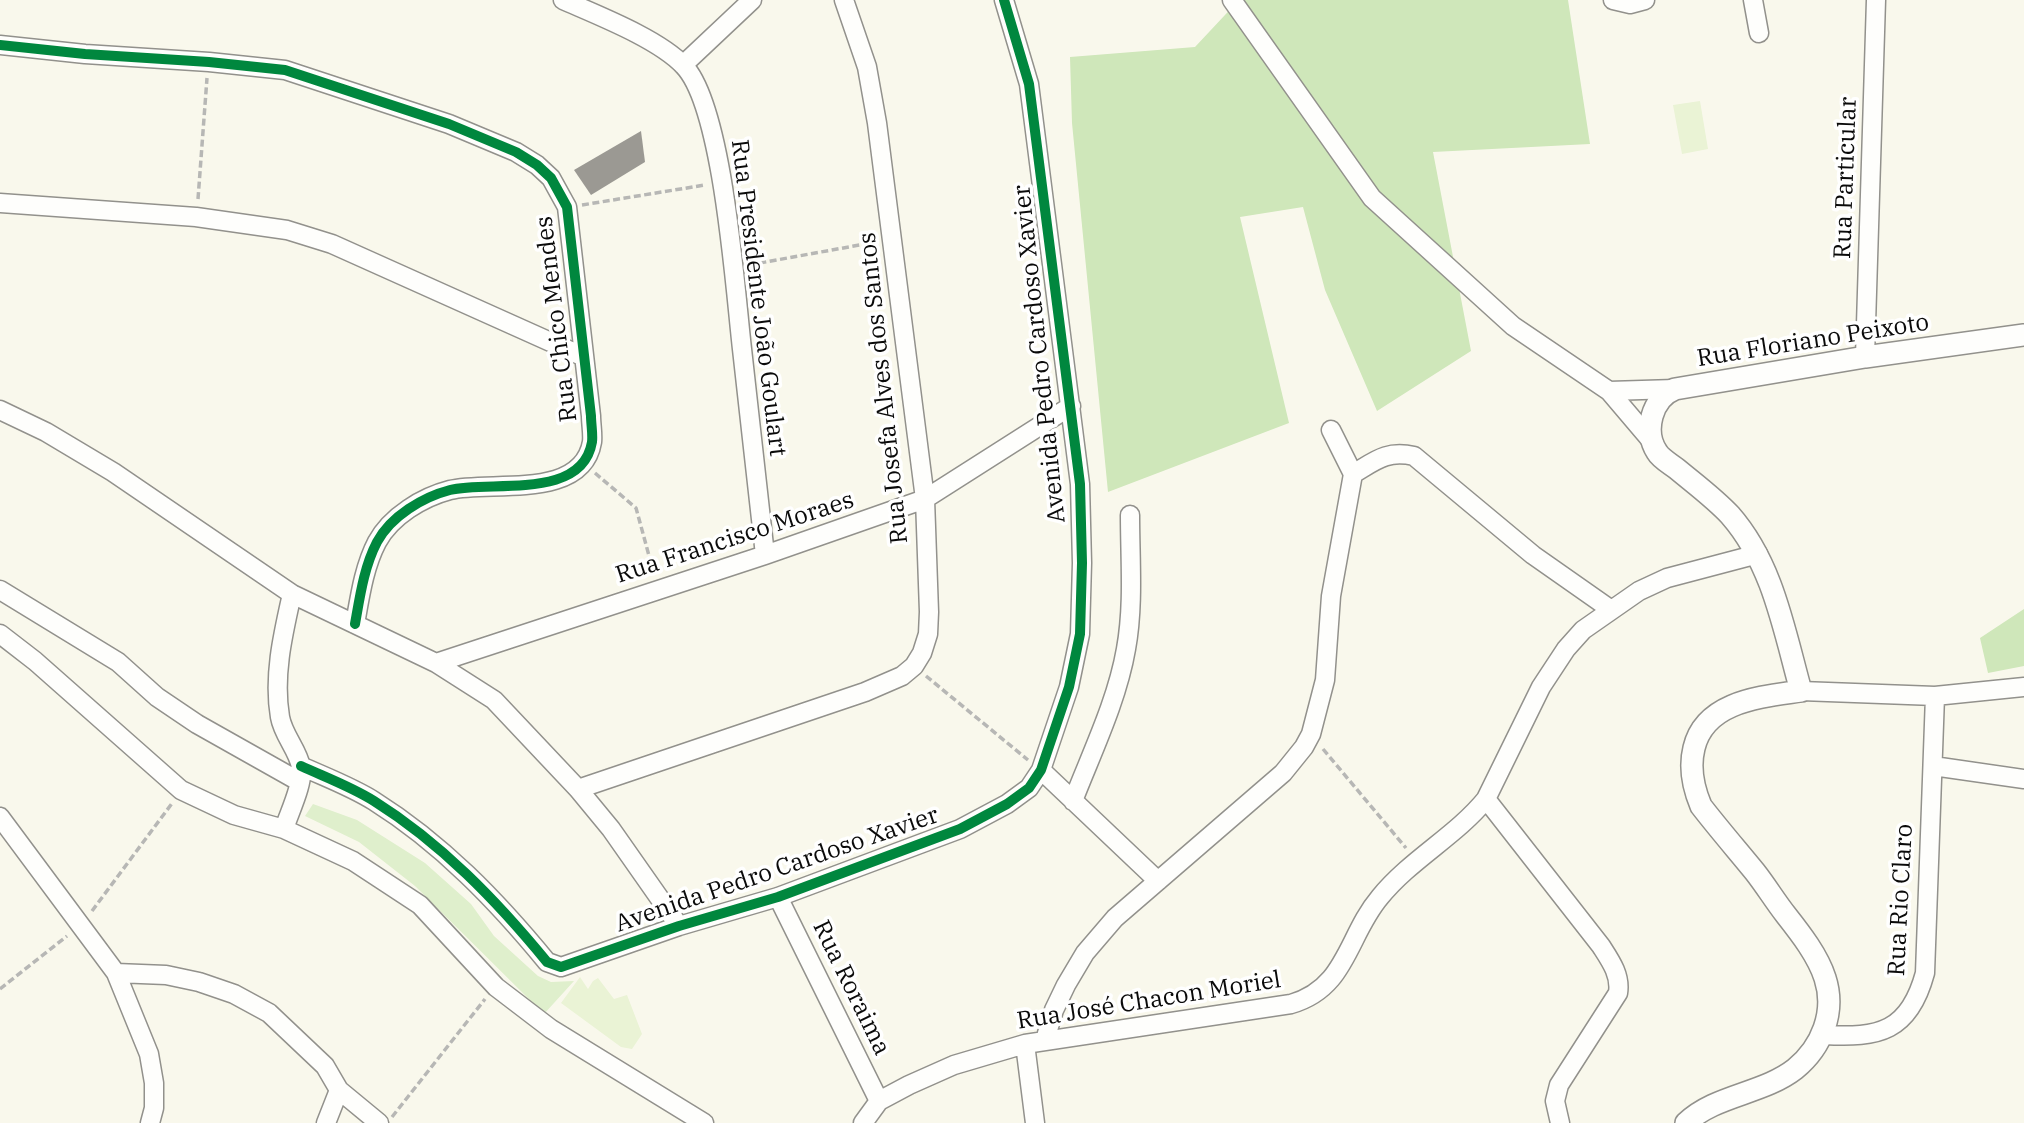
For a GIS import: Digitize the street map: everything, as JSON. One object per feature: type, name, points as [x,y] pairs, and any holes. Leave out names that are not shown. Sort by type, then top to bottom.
[{"type":"street","name":"Rua Presidente João Goulart","points":[[563,0],[624,27],[683,65],[696,83],[707,116],[721,182],[765,555]]},
{"type":"street","points":[[683,65],[752,0]]},
{"type":"street","name":"Rua Josefa Alves dos Santos","points":[[844,0],[867,67],[925,499],[928,635],[914,666]]},
{"type":"street","name":"Avenida Pedro Cardoso Xavier","points":[[301,774],[372,799],[408,824],[441,850],[487,894],[547,962],[556,967],[778,897],[960,829],[1007,804],[1029,788],[1041,770],[1069,687],[1080,634],[1080,484],[1029,84],[1004,0]]},
{"type":"street","points":[[1231,0],[1372,198],[1513,326],[1609,391],[1654,444],[1657,453],[1729,514],[1758,554],[1772,588],[1801,691]]},
{"type":"street","points":[[1613,0],[1630,4],[1645,0]]},
{"type":"street","points":[[1753,0],[1759,33]]},
{"type":"street","name":"Rua Particular","points":[[1865,357],[1876,0]]},
{"type":"street","name":"Rua Chico Mendes","points":[[0,46],[285,70],[449,124],[516,152],[537,165],[551,178],[567,207],[592,440],[583,462]]},
{"type":"street","points":[[0,203],[196,217],[287,230],[332,244],[584,357]]},
{"type":"street","name":"Rua Floriano Peixoto","points":[[1654,444],[1651,432],[1653,410],[1666,393],[1675,389],[1865,357],[2024,335]]},
{"type":"street","points":[[1609,391],[1675,389]]},
{"type":"street","name":"Rua Francisco Moraes","points":[[436,663],[765,555],[925,499],[1071,406]]},
{"type":"street","points":[[0,410],[46,432],[113,472],[292,594],[436,663],[494,700],[578,789],[639,867],[680,926]]},
{"type":"street","points":[[1045,1040],[1054,1010],[1085,953],[1115,918],[1283,773],[1311,734],[1325,680],[1331,596],[1353,474],[1331,430]]},
{"type":"street","points":[[1353,474],[1384,455],[1401,453],[1414,456],[1533,555],[1610,609]]},
{"type":"street","points":[[355,624],[360,590],[378,540],[399,516],[423,500],[451,490],[536,485],[570,473],[583,462]]},
{"type":"street","points":[[1073,801],[1126,651],[1131,611],[1130,515]]},
{"type":"street","name":"Rua José Chacon Moriel","points":[[863,1123],[879,1101],[954,1065],[1025,1044],[1291,1004],[1308,999],[1321,991],[1331,980],[1363,921],[1380,897],[1416,861],[1475,814],[1486,799],[1541,687],[1566,649],[1583,630],[1639,591],[1667,578],[1758,554]]},
{"type":"street","points":[[0,590],[118,662],[197,724],[301,774]]},
{"type":"street","points":[[284,829],[301,774],[280,719],[282,640],[292,594]]},
{"type":"street","points":[[0,634],[35,661],[181,790],[234,815],[284,829],[353,861],[420,905],[496,987],[551,1029],[704,1123]]},
{"type":"street","points":[[578,789],[865,692],[902,676],[914,666]]},
{"type":"street","points":[[1686,1123],[1716,1105],[1777,1081],[1797,1068],[1824,1035],[1828,1015],[1828,992],[1816,958],[1755,872],[1701,806],[1691,774],[1692,755],[1702,727],[1717,713],[1741,702],[1801,691],[1935,696],[2024,687]]},
{"type":"street","name":"Rua Rio Claro","points":[[1824,1035],[1858,1037],[1880,1032],[1897,1023],[1920,993],[1925,973],[1935,696]]},
{"type":"street","points":[[1933,766],[2024,779]]},
{"type":"street","points":[[1041,770],[1158,880]]},
{"type":"street","points":[[1486,799],[1601,946],[1618,980],[1618,993],[1559,1085],[1555,1101],[1560,1123]]},
{"type":"street","points":[[0,817],[116,973],[149,1054],[154,1083],[154,1108],[150,1123]]},
{"type":"street","name":"Rua Roraima","points":[[778,897],[879,1101]]},
{"type":"street","points":[[116,973],[166,975],[199,982],[234,994],[269,1013],[325,1066],[339,1090],[379,1123]]},
{"type":"street","points":[[1025,1044],[1035,1123]]},
{"type":"street","points":[[326,1123],[339,1090]]},
{"type":"path","points":[[196,217],[209,62]]},
{"type":"path","points":[[567,207],[721,182]]},
{"type":"path","points":[[733,268],[892,239]]},
{"type":"path","points":[[583,462],[636,508],[659,590]]},
{"type":"path","points":[[914,666],[1041,770]]},
{"type":"path","points":[[1311,734],[1416,861]]},
{"type":"path","points":[[0,989],[82,925],[181,790]]},
{"type":"path","points":[[387,1123],[496,987]]},
{"type":"green space","points":[[1239,0],[1568,0],[1590,144],[1433,152],[1471,351],[1377,411],[1325,290],[1303,207],[1240,217],[1289,423],[1108,492],[1072,123],[1070,57],[1195,47]]},
{"type":"green space","points":[[1700,101],[1708,149],[1682,154],[1673,105]]},
{"type":"green space","points":[[2024,609],[2024,666],[1988,673],[1980,638]]},
{"type":"green space","points":[[313,804],[357,820],[425,863],[471,904],[494,936],[538,976],[551,982],[574,981],[544,1014],[415,886],[359,842],[305,816]]},
{"type":"green space","points":[[580,977],[588,989],[598,978],[614,999],[627,995],[642,1034],[632,1049],[621,1047],[561,1003]]},
{"type":"building","points":[[641,131],[645,162],[591,195],[574,170]]},
{"type":"cycle path","points":[[301,766],[366,796],[399,817],[467,874],[547,962],[561,967],[679,926],[778,897],[960,829],[1007,804],[1029,788],[1041,770],[1069,687],[1080,634],[1080,484],[1029,84],[1004,0]]},
{"type":"cycle path","points":[[0,45],[285,70],[449,124],[516,152],[551,178],[567,207],[591,416],[592,442],[585,461],[571,473],[553,480],[450,490],[429,497],[399,516],[383,533],[369,561],[355,624]]}]
